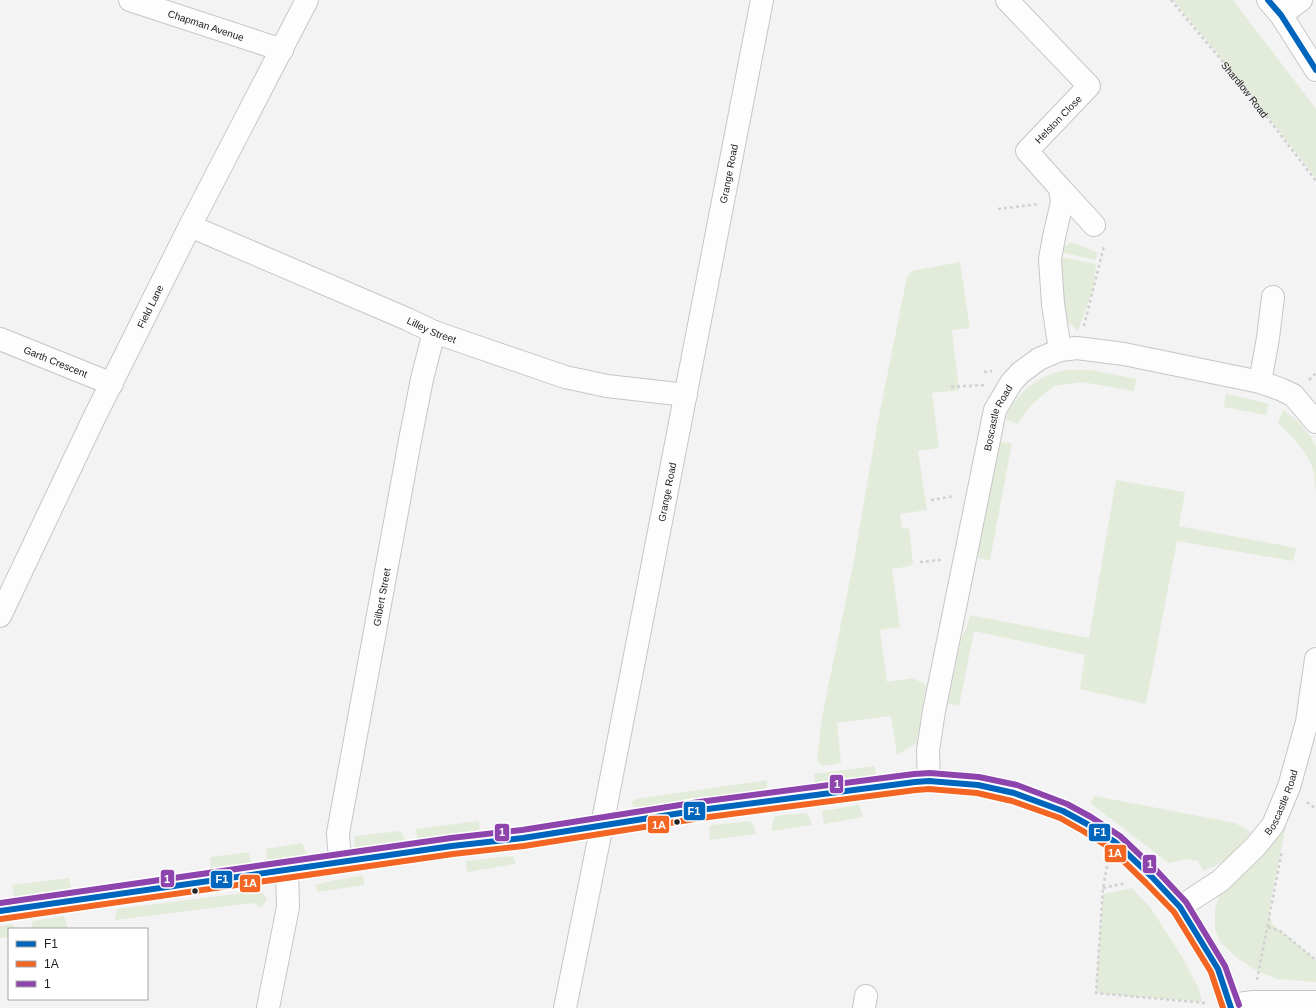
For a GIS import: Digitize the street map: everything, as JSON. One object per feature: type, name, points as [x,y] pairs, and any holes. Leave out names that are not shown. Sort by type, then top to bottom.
[{"type":"street","name":"Chapman Avenue","points":[[130,0],[282,50]]},
{"type":"street","name":"Field Lane","points":[[0,616],[93,420],[190,226],[307,0]]},
{"type":"street","name":"Grange Road","points":[[565,1008],[602,825],[762,0]]},
{"type":"street","name":"Helston Close","points":[[1007,0],[1089,86],[1027,151],[1061,195],[1094,225]]},
{"type":"street","points":[[1301,0],[1274,8],[1316,70]]},
{"type":"street","points":[[1061,195],[1050,259],[1053,304],[1069,349],[1124,354],[1260,382],[1280,389],[1293,396],[1316,422]]},
{"type":"street","name":"Lilley Street","points":[[190,226],[434,332],[564,377],[607,386],[686,395]]},
{"type":"street","points":[[1260,382],[1268,338],[1272,297]]},
{"type":"street","name":"Gilbert Street","points":[[340,862],[338,833],[411,435],[422,379],[434,332]]},
{"type":"street","name":"Garth Crescent","points":[[0,339],[112,384]]},
{"type":"street","name":"Boscastle Road","points":[[929,781],[928,750],[934,711],[995,410],[1011,383],[1020,373],[1039,359],[1069,349]]},
{"type":"street","name":"Boscastle Road","points":[[1180,907],[1220,881],[1256,846],[1273,825],[1289,788],[1307,722],[1316,659]]},
{"type":"street","points":[[0,911],[287,871],[452,846],[523,838],[700,810],[929,781],[978,785],[1014,792],[1063,811],[1115,842],[1152,877],[1180,907],[1218,969],[1231,1006],[1253,1002],[1316,1002]]},
{"type":"street","points":[[268,1008],[288,908],[287,871]]},
{"type":"path","name":"Shardlow Road","points":[[1171,0],[1243,86],[1316,181]]},
{"type":"path","points":[[998,209],[1033,204],[1061,195]]},
{"type":"path","points":[[1069,349],[1084,327],[1104,243],[1103,232],[1094,225]]},
{"type":"path","points":[[1115,842],[1108,863],[1103,888],[1096,993],[1231,1006]]},
{"type":"path","points":[[1253,1002],[1282,851]]},
{"type":"path","points":[[1268,927],[1280,931],[1316,960]]},
{"type":"green space","points":[[1173,0],[1233,0],[1316,109],[1316,178],[1239,80]]},
{"type":"green space","points":[[1072,242],[1098,253],[1095,260],[1056,251]]},
{"type":"green space","points":[[1060,257],[1096,264],[1094,286],[1078,331],[1055,309]]},
{"type":"green space","points":[[960,262],[970,328],[952,330],[959,390],[932,393],[939,448],[918,451],[927,510],[900,514],[902,529],[909,528],[913,563],[910,566],[892,569],[900,627],[880,630],[887,682],[913,678],[926,685],[917,743],[897,755],[891,716],[837,723],[841,763],[822,766],[817,760],[822,717],[854,560],[878,421],[907,277],[912,271]]},
{"type":"green space","points":[[1064,370],[1091,370],[1136,379],[1134,391],[1082,382],[1054,386],[1031,405],[1017,424],[1005,419],[1016,399],[1033,384],[1046,376]]},
{"type":"green space","points":[[1226,394],[1269,404],[1266,415],[1224,407]]},
{"type":"green space","points":[[1283,410],[1299,422],[1311,437],[1316,447],[1316,492],[1312,466],[1295,440],[1278,423]]},
{"type":"green space","points":[[1000,442],[1012,443],[990,560],[976,558]]},
{"type":"green space","points":[[1116,480],[1185,492],[1179,526],[1296,548],[1293,561],[1177,541],[1146,704],[1080,689],[1085,655],[974,631],[959,706],[948,703],[961,639],[970,615],[1089,638]]},
{"type":"green space","points":[[874,766],[877,776],[815,783],[814,774]]},
{"type":"green space","points":[[767,780],[767,791],[640,808],[634,807],[631,803],[635,799]]},
{"type":"green space","points":[[1095,796],[1235,823],[1251,832],[1231,859],[1203,871],[1198,861],[1186,859],[1169,863],[1090,803]]},
{"type":"green space","points":[[859,805],[863,817],[824,824],[822,811]]},
{"type":"green space","points":[[1289,810],[1269,911],[1272,924],[1316,960],[1316,982],[1276,979],[1254,969],[1236,957],[1220,942],[1215,929],[1215,908],[1222,888]]},
{"type":"green space","points":[[806,813],[809,816],[812,825],[772,831],[772,824],[775,816]]},
{"type":"green space","points":[[479,821],[480,831],[418,839],[415,829]]},
{"type":"green space","points":[[750,821],[754,826],[756,834],[710,840],[709,828],[712,825]]},
{"type":"green space","points":[[401,831],[406,842],[364,848],[354,847],[355,836]]},
{"type":"green space","points":[[302,843],[307,855],[267,860],[266,849]]},
{"type":"green space","points":[[249,852],[252,864],[211,870],[210,857]]},
{"type":"green space","points":[[513,856],[516,864],[467,872],[466,861]]},
{"type":"green space","points":[[363,875],[364,885],[318,892],[315,885],[326,882]]},
{"type":"green space","points":[[69,878],[71,888],[14,897],[12,885]]},
{"type":"green space","points":[[1132,888],[1150,907],[1181,955],[1199,989],[1202,1002],[1096,993],[1103,894]]},
{"type":"green space","points":[[258,891],[263,893],[267,899],[261,908],[252,903],[115,920],[117,909]]},
{"type":"green space","points":[[64,916],[68,928],[31,928],[33,921]]},
{"type":"green space","points":[[12,924],[16,928],[8,928],[8,937],[0,938],[0,926]]},
{"type":"transit line","name":"F1","points":[[1268,0],[1281,15],[1316,70]]},
{"type":"transit line","name":"1","points":[[0,903],[451,838],[522,830],[699,802],[914,774],[930,773],[979,777],[1017,785],[1067,804],[1091,817],[1120,836],[1157,871],[1186,902],[1225,966],[1239,1005]]},
{"type":"transit line","name":"F1","points":[[0,911],[452,846],[523,838],[700,810],[929,781],[978,785],[1014,793],[1063,811],[1115,842],[1152,877],[1180,907],[1218,969],[1231,1008]]},
{"type":"transit line","name":"1A","points":[[1,919],[453,854],[524,846],[701,818],[929,789],[977,793],[1012,801],[1060,818],[1110,848],[1174,912],[1211,972],[1223,1008]]}]
